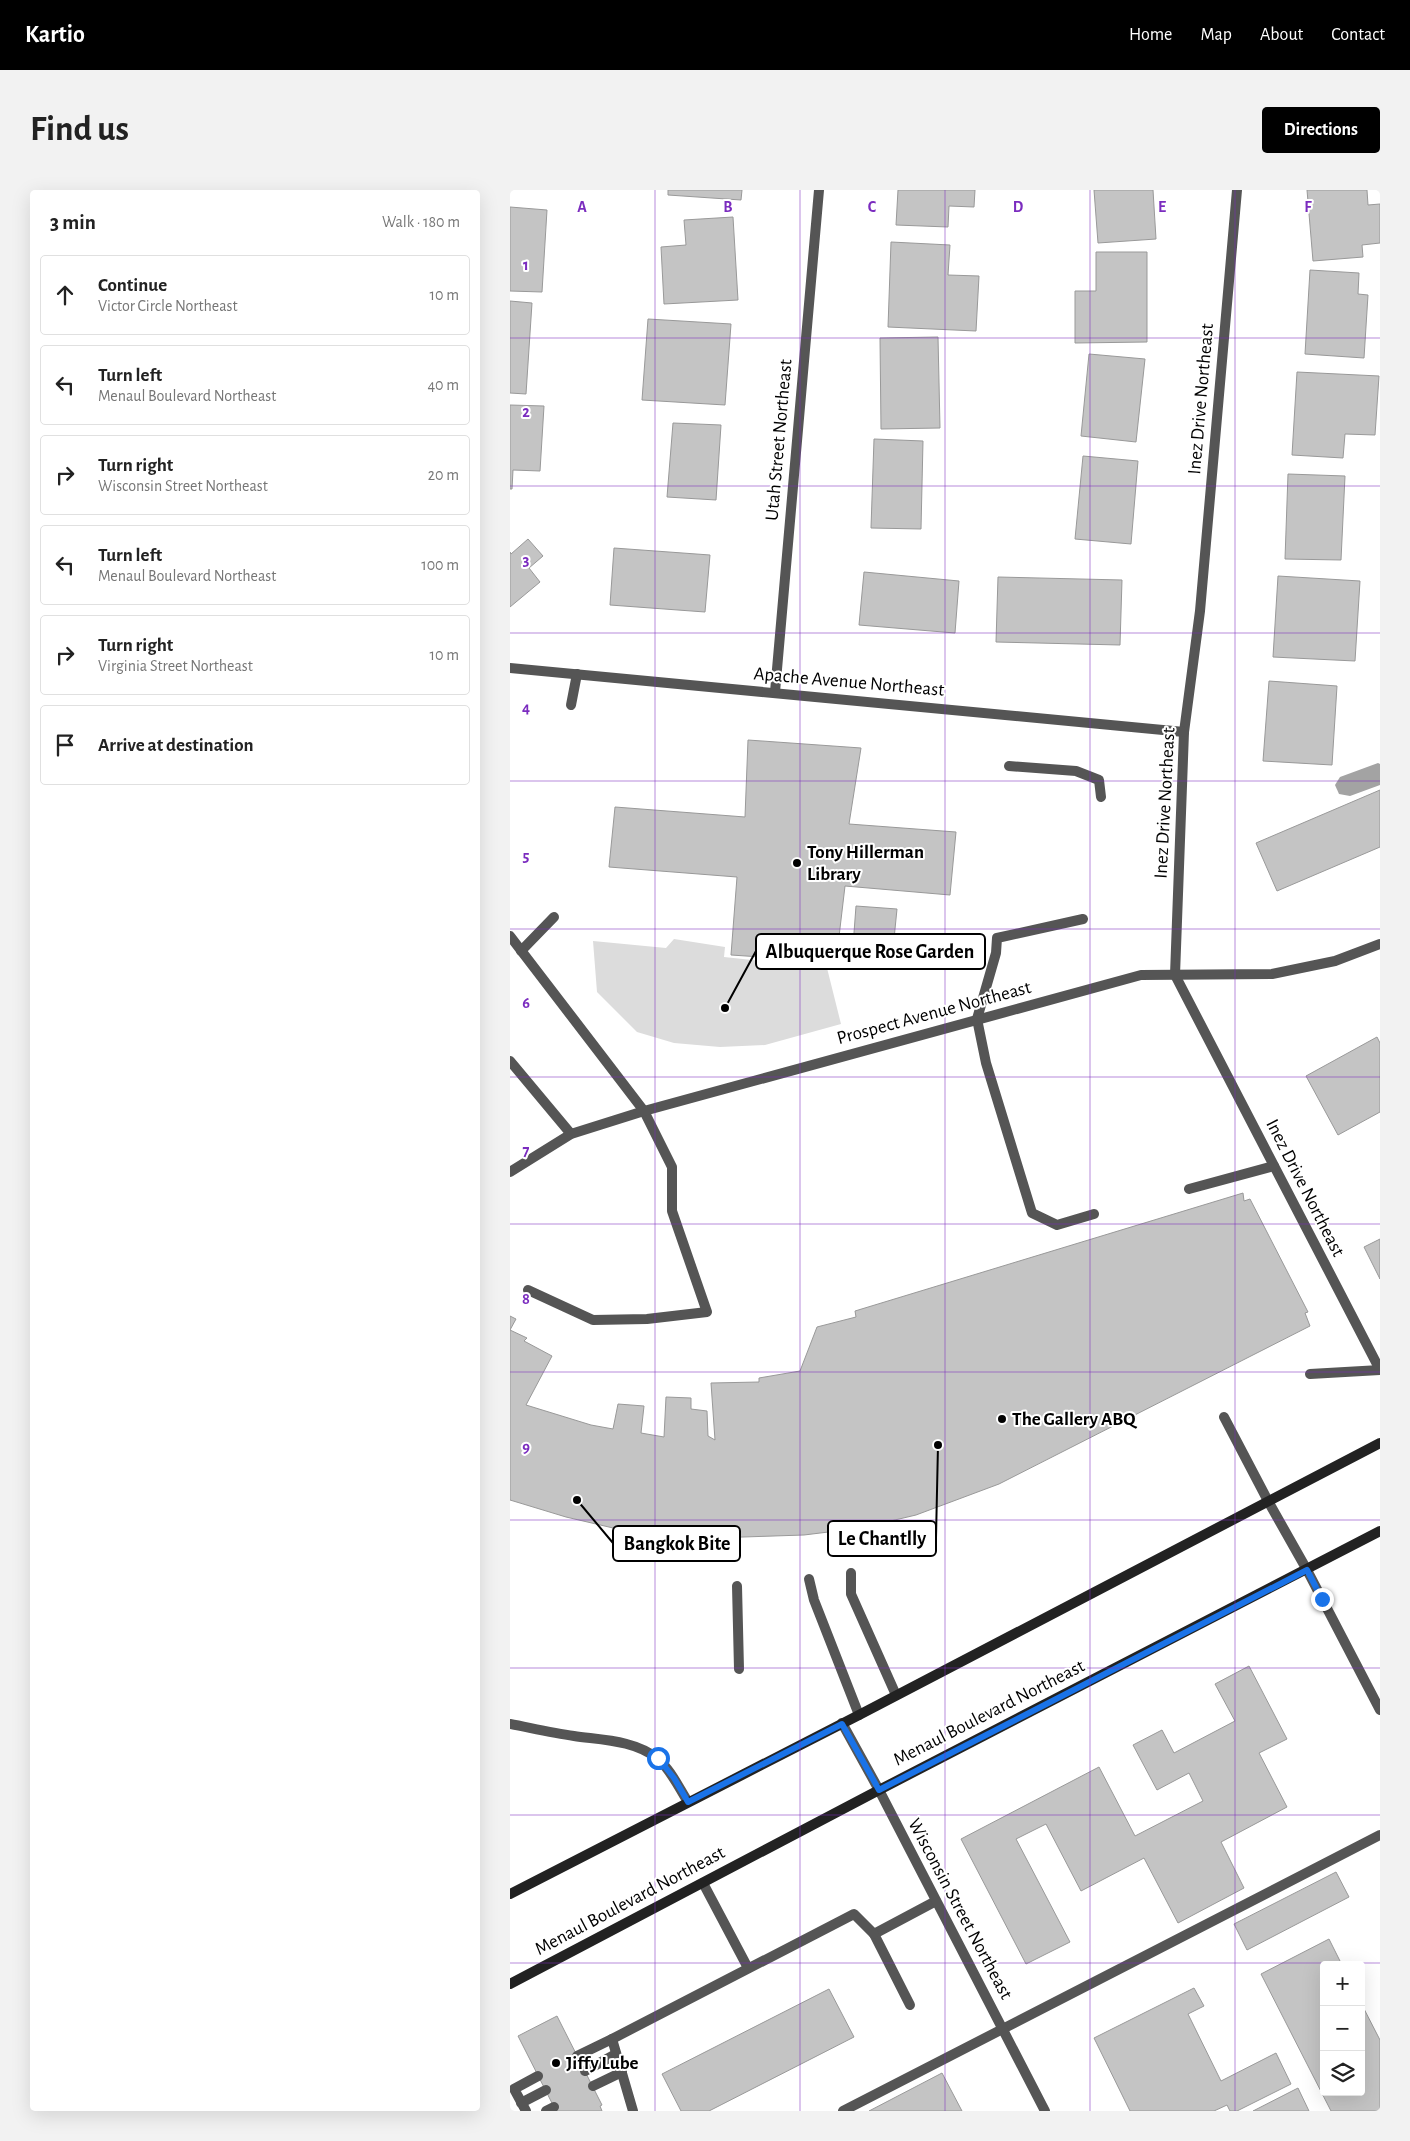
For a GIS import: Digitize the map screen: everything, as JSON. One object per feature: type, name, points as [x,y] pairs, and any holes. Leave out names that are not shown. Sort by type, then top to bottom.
[{"type":"main road","points":[[510,1894],[842,1724],[1380,1443]]},
{"type":"main road","name":"Menaul Boulevard Northeast","points":[[510,1984],[879,1790],[1380,1532]]},
{"type":"street","name":"Utah Street Northeast","points":[[775,692],[819,190]]},
{"type":"street","name":"Inez Drive Northeast","points":[[1237,190],[1200,611],[1184,732],[1175,975],[1380,1370]]},
{"type":"street","name":"Apache Avenue Northeast","points":[[510,668],[1184,732]]},
{"type":"street","points":[[571,705],[577,674]]},
{"type":"street","points":[[1009,766],[1076,771],[1099,780],[1101,797]]},
{"type":"street","points":[[521,950],[554,917]]},
{"type":"street","points":[[1083,920],[997,938],[996,953],[977,1019],[986,1063],[1032,1214],[1057,1225],[1094,1214]]},
{"type":"street","points":[[510,936],[644,1112],[672,1168],[672,1211],[708,1312],[647,1319],[593,1320],[528,1290]]},
{"type":"street","name":"Prospect Avenue Northeast","points":[[510,1172],[571,1134],[977,1019],[1141,975],[1272,974],[1335,961],[1380,944]]},
{"type":"street","points":[[512,1066],[571,1134]]},
{"type":"street","points":[[1189,1189],[1274,1166]]},
{"type":"street","points":[[1310,1374],[1380,1370]]},
{"type":"street","points":[[1224,1417],[1380,1710]]},
{"type":"street","points":[[851,1573],[851,1594],[896,1695]]},
{"type":"street","points":[[809,1579],[814,1600],[859,1715]]},
{"type":"street","points":[[737,1586],[739,1669]]},
{"type":"street","points":[[510,1724],[574,1736],[600,1738],[633,1746],[658,1758],[674,1778],[688,1802]]},
{"type":"street","name":"Wisconsin Street Northeast","points":[[842,1724],[879,1790],[1045,2111]]},
{"type":"street","points":[[843,2111],[1380,1835]]},
{"type":"street","points":[[703,1883],[748,1968]]},
{"type":"street","points":[[874,1934],[936,1901]]},
{"type":"street","points":[[577,2056],[854,1914],[874,1934],[910,2005]]},
{"type":"street","points":[[612,2039],[633,2111]]},
{"type":"street","points":[[584,2071],[616,2054]]},
{"type":"street","points":[[592,2086],[622,2072]]},
{"type":"street","points":[[538,2076],[514,2088],[524,2107],[546,2090]]},
{"type":"shaded area","points":[[1378,763],[1380,764],[1380,785],[1350,796],[1339,794],[1335,785],[1340,777]]},
{"type":"shaded area","points":[[674,939],[725,947],[724,957],[827,968],[841,1024],[765,1045],[720,1047],[674,1043],[637,1032],[597,992],[593,941],[666,948]]},
{"type":"building","points":[[668,190],[742,190],[741,200],[668,195]]},
{"type":"building","points":[[898,190],[975,190],[974,207],[949,206],[948,227],[896,225]]},
{"type":"building","points":[[1094,190],[1153,190],[1156,239],[1098,243]]},
{"type":"building","points":[[1307,190],[1367,190],[1368,205],[1380,204],[1380,243],[1362,245],[1363,257],[1313,261]]},
{"type":"building","points":[[510,207],[547,210],[542,292],[510,291]]},
{"type":"building","points":[[733,217],[738,300],[664,304],[661,247],[686,245],[684,220]]},
{"type":"building","points":[[891,242],[950,245],[948,275],[979,276],[976,331],[888,327]]},
{"type":"building","points":[[1096,252],[1147,252],[1147,342],[1075,343],[1075,291],[1096,291]]},
{"type":"building","points":[[1310,270],[1359,273],[1358,294],[1368,295],[1364,358],[1305,354]]},
{"type":"building","points":[[510,301],[532,303],[526,394],[510,393]]},
{"type":"building","points":[[648,319],[731,324],[725,405],[642,400]]},
{"type":"building","points":[[938,337],[940,428],[881,429],[880,338]]},
{"type":"building","points":[[1089,354],[1145,359],[1136,442],[1081,436]]},
{"type":"building","points":[[1297,372],[1379,376],[1375,435],[1345,434],[1343,458],[1292,455]]},
{"type":"building","points":[[510,405],[544,406],[540,471],[513,470],[512,489],[510,489]]},
{"type":"building","points":[[673,423],[721,425],[716,500],[667,497]]},
{"type":"building","points":[[874,439],[923,441],[921,529],[871,528]]},
{"type":"building","points":[[1083,456],[1138,461],[1131,544],[1075,539]]},
{"type":"building","points":[[1288,474],[1345,476],[1341,560],[1285,559]]},
{"type":"building","points":[[528,539],[543,556],[529,568],[540,582],[510,607],[510,552],[511,554]]},
{"type":"building","points":[[614,548],[710,555],[705,612],[610,605]]},
{"type":"building","points":[[864,572],[959,581],[955,633],[859,625]]},
{"type":"building","points":[[1278,576],[1360,581],[1355,661],[1273,657]]},
{"type":"building","points":[[998,577],[1122,580],[1120,645],[996,642]]},
{"type":"building","points":[[1269,681],[1337,686],[1332,765],[1263,761]]},
{"type":"building","points":[[748,740],[861,748],[849,824],[956,832],[950,895],[845,886],[836,962],[731,955],[737,877],[609,867],[615,807],[745,817]]},
{"type":"building","points":[[1380,790],[1380,847],[1277,891],[1256,843]]},
{"type":"building","points":[[856,906],[897,909],[893,949],[853,946]]},
{"type":"building","points":[[1377,1037],[1380,1043],[1380,1112],[1338,1135],[1306,1076]]},
{"type":"building","points":[[1243,1193],[1244,1201],[1250,1199],[1308,1312],[1305,1313],[1310,1326],[999,1484],[916,1515],[861,1528],[804,1535],[683,1539],[626,1531],[566,1517],[510,1500],[510,1330],[527,1338],[524,1341],[552,1356],[526,1405],[591,1425],[613,1429],[618,1404],[644,1406],[641,1433],[664,1437],[666,1397],[691,1398],[691,1409],[707,1411],[708,1436],[715,1440],[711,1383],[759,1382],[759,1378],[800,1371],[817,1327],[856,1317],[855,1311]]},
{"type":"building","points":[[1380,1239],[1380,1279],[1364,1247]]},
{"type":"building","points":[[510,1316],[516,1319],[510,1330]]},
{"type":"building","points":[[1249,1666],[1287,1739],[1259,1753],[1287,1807],[1221,1842],[1244,1888],[1178,1923],[1144,1858],[1081,1891],[1046,1824],[1016,1839],[1070,1942],[1026,1964],[961,1839],[1099,1767],[1135,1836],[1203,1801],[1189,1773],[1157,1790],[1133,1745],[1162,1730],[1174,1753],[1235,1721],[1215,1684]]},
{"type":"building","points":[[1336,1872],[1349,1897],[1247,1950],[1234,1924]]},
{"type":"building","points":[[1329,1939],[1340,1961],[1320,1961],[1320,2089],[1261,1974]]},
{"type":"building","points":[[1194,1988],[1204,2006],[1188,2014],[1221,2081],[1276,2053],[1291,2084],[1237,2111],[1230,2111],[1227,2105],[1214,2111],[1130,2111],[1094,2038]]},
{"type":"building","points":[[829,1989],[854,2037],[709,2111],[681,2111],[662,2074]]},
{"type":"building","points":[[1365,2011],[1380,2040],[1380,2111],[1331,2111],[1323,2096],[1365,2096]]},
{"type":"building","name":"Jiffy Lube","points":[[557,2016],[602,2105],[600,2106],[602,2111],[556,2111],[518,2036]]},
{"type":"building","points":[[942,2073],[962,2111],[869,2111]]},
{"type":"building","points":[[1298,2088],[1309,2111],[1253,2111]]},
{"type":"place","name":"Tony Hillerman Library","points":[[797,863]]},
{"type":"place","name":"Albuquerque Rose Garden","points":[[725,1008]]},
{"type":"place","name":"The Gallery ABQ","points":[[1002,1419]]},
{"type":"place","name":"Le Chantlly","points":[[938,1445]]},
{"type":"place","name":"Bangkok Bite","points":[[577,1500]]},
{"type":"place","name":"Jiffy Lube","points":[[556,2063]]},
{"type":"route","points":[[658,1758],[674,1778],[688,1802],[842,1724],[879,1790],[1307,1570],[1322,1599]]}]
